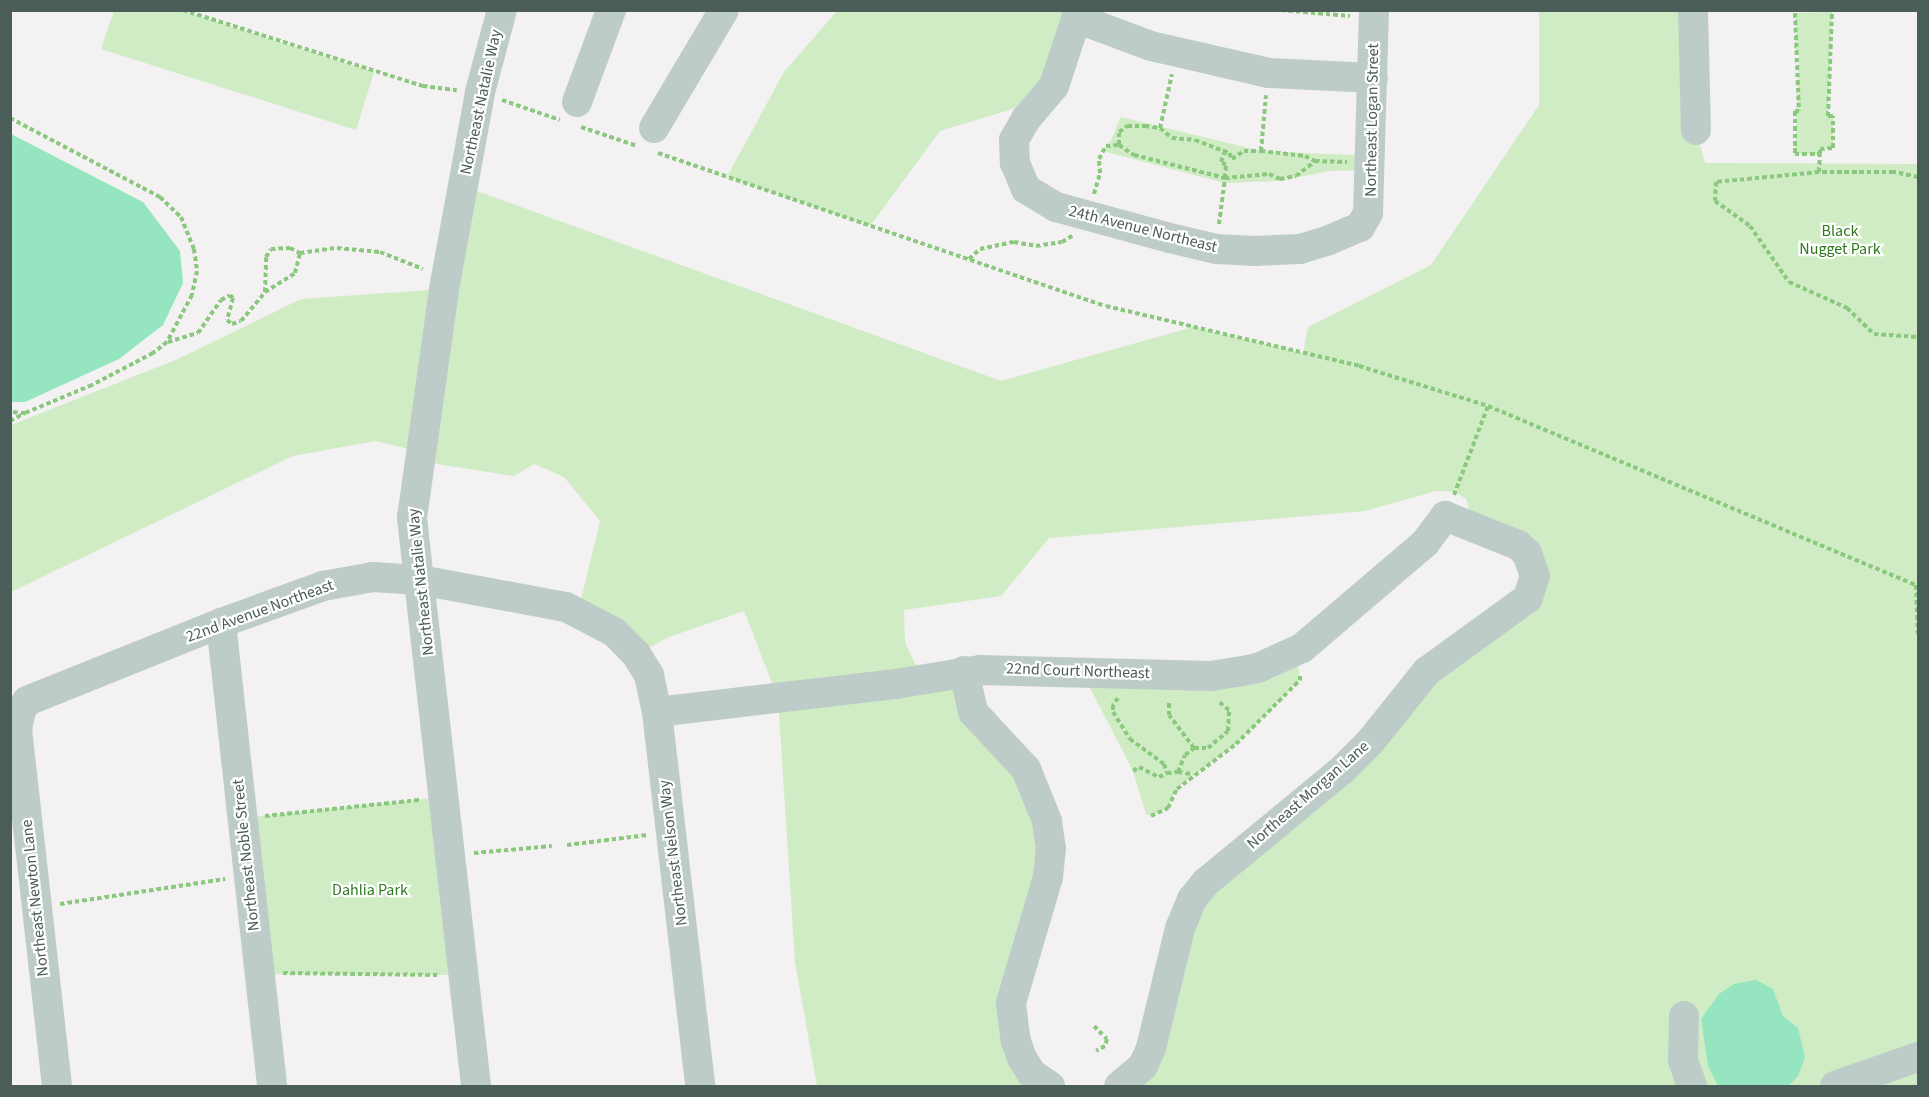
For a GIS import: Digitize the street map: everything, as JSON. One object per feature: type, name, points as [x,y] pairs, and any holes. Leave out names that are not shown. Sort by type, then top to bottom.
[{"type":"street","name":"Northeast Natalie Way","points":[[476,1086],[412,518],[413,494],[444,289],[480,92],[502,10]]},
{"type":"street","points":[[576,102],[611,10]]},
{"type":"street","points":[[1693,10],[1696,130]]},
{"type":"street","points":[[654,128],[716,13]]},
{"type":"street","points":[[1077,14],[1178,54],[1269,73],[1373,78]]},
{"type":"street","name":"24th Avenue Northeast","points":[[1077,14],[1054,86],[1026,119],[1014,140],[1018,171],[1032,196],[1087,215],[1216,249],[1300,249],[1360,227]]},
{"type":"street","name":"Northeast Logan Street","points":[[1360,227],[1368,213],[1372,163],[1373,78],[1365,14]]},
{"type":"street","name":"22nd Court Northeast","points":[[657,712],[896,684],[964,671],[1009,668],[1211,676],[1258,668],[1302,648],[1355,606],[1425,543],[1445,516]]},
{"type":"street","name":"Northeast Morgan Lane","points":[[1119,1086],[1143,1066],[1151,1048],[1180,928],[1192,898],[1206,882],[1342,770],[1371,741],[1427,671],[1528,598],[1535,576],[1527,553],[1507,539],[1445,516]]},
{"type":"street","name":"22nd Avenue Northeast","points":[[21,710],[27,701],[221,622],[347,580],[373,577],[420,580],[566,607],[614,632]]},
{"type":"street","name":"Northeast Noble Street","points":[[221,622],[272,1086]]},
{"type":"street","name":"Northeast Nelson Way","points":[[614,632],[636,654],[649,675],[657,712],[700,1086]]},
{"type":"street","points":[[964,671],[973,712],[1026,769],[1047,821],[1051,848],[1048,877],[1011,1003],[1016,1041],[1022,1058],[1032,1074],[1050,1086]]},
{"type":"street","name":"Northeast Newton Lane","points":[[21,710],[17,730],[57,1086]]},
{"type":"street","points":[[1684,1016],[1683,1059],[1692,1086]]},
{"type":"street","points":[[1835,1086],[1918,1057]]},
{"type":"path","points":[[183,10],[423,86],[480,92],[1106,306],[1359,366],[1488,406],[1916,585],[1918,634]]},
{"type":"path","points":[[1281,10],[1365,14]]},
{"type":"path","points":[[1819,172],[1820,149],[1833,148],[1833,116],[1828,116],[1832,12]]},
{"type":"path","points":[[1795,13],[1795,54],[1799,54],[1795,154],[1820,154]]},
{"type":"path","points":[[1160,128],[1178,54]]},
{"type":"path","points":[[1261,152],[1269,73]]},
{"type":"path","points":[[10,118],[160,197],[181,217],[194,249],[197,271],[192,295],[167,342]]},
{"type":"path","points":[[1119,145],[1119,132],[1127,126],[1160,128],[1172,138],[1195,140],[1224,154],[1228,153],[1232,159]]},
{"type":"path","points":[[969,259],[980,249],[1014,242],[1036,246],[1062,242],[1080,231],[1100,174],[1099,159],[1106,146],[1119,145],[1134,155],[1225,178],[1296,176],[1315,161]]},
{"type":"path","points":[[1216,249],[1226,165],[1244,152],[1305,156],[1315,161],[1372,163]]},
{"type":"path","points":[[1224,154],[1221,162],[1226,165]]},
{"type":"path","points":[[1918,177],[1894,172],[1819,172],[1716,182],[1715,201],[1750,226],[1789,282],[1847,308],[1874,334],[1918,337]]},
{"type":"path","points":[[265,292],[266,257],[271,249],[290,248],[300,253],[337,248],[380,252],[426,270]]},
{"type":"path","points":[[10,421],[92,385],[167,342],[198,333],[221,300],[230,295],[233,298],[227,320],[232,324],[241,321],[265,292],[288,280],[300,253]]},
{"type":"path","points":[[1445,516],[1488,406]]},
{"type":"path","points":[[10,412],[26,413]]},
{"type":"path","points":[[1151,816],[1168,808],[1176,789],[1192,774],[1236,744],[1300,680],[1298,666]]},
{"type":"path","points":[[1179,698],[1171,697],[1167,703],[1169,715],[1194,748]]},
{"type":"path","points":[[1128,699],[1118,699],[1113,712],[1130,740],[1164,764],[1167,773]]},
{"type":"path","points":[[1160,699],[1167,703]]},
{"type":"path","points":[[1178,772],[1185,755],[1194,748],[1208,748],[1228,731],[1228,710],[1222,702],[1209,699]]},
{"type":"path","points":[[1133,771],[1139,767],[1159,777],[1167,773],[1178,772],[1192,774]]},
{"type":"path","points":[[259,817],[428,798]]},
{"type":"path","points":[[567,845],[652,834]]},
{"type":"path","points":[[471,854],[552,846]]},
{"type":"path","points":[[57,904],[231,878]]},
{"type":"path","points":[[276,973],[448,975]]},
{"type":"path","points":[[1094,1026],[1107,1039],[1105,1046],[1096,1051]]},
{"type":"green space","points":[[114,11],[183,11],[374,72],[356,130],[101,49]]},
{"type":"green space","points":[[837,11],[1079,11],[1042,100],[940,131],[870,226],[727,177],[784,72]]},
{"type":"green space","name":"Black Nugget Park","points":[[1539,11],[1693,11],[1696,130],[1705,163],[1918,164],[1918,1086],[1119,1086],[1128,1080],[1180,928],[1535,576],[1471,517],[1466,499],[1455,492],[1436,491],[1365,511],[1049,538],[1001,596],[904,610],[905,642],[922,679],[964,671],[1047,821],[1011,1003],[1050,1086],[817,1086],[795,962],[778,698],[744,611],[669,637],[636,654],[578,612],[600,521],[564,477],[534,464],[514,476],[437,464],[418,451],[375,441],[293,456],[11,592],[11,425],[178,359],[301,299],[444,289],[463,186],[1001,381],[1193,327],[1303,353],[1308,327],[1431,265],[1539,105]]},
{"type":"green space","points":[[1832,12],[1828,116],[1833,116],[1833,148],[1820,149],[1820,154],[1795,154],[1799,54],[1795,54],[1795,13]]},
{"type":"green space","points":[[1121,117],[1261,151],[1373,156],[1372,170],[1329,171],[1279,181],[1225,183],[1106,152]]},
{"type":"green space","points":[[1296,651],[1300,680],[1236,744],[1177,788],[1168,808],[1151,816],[1146,814],[1133,771],[1089,686]]},
{"type":"green space","name":"Dahlia Park","points":[[443,797],[464,975],[259,974],[242,818]]},
{"type":"shaded area","points":[[11,134],[143,202],[180,251],[183,283],[163,325],[119,359],[25,402],[11,402]]},
{"type":"shaded area","points":[[1756,980],[1773,989],[1783,1016],[1798,1028],[1805,1057],[1798,1076],[1788,1086],[1718,1086],[1708,1066],[1701,1019],[1719,994],[1734,984]]}]
